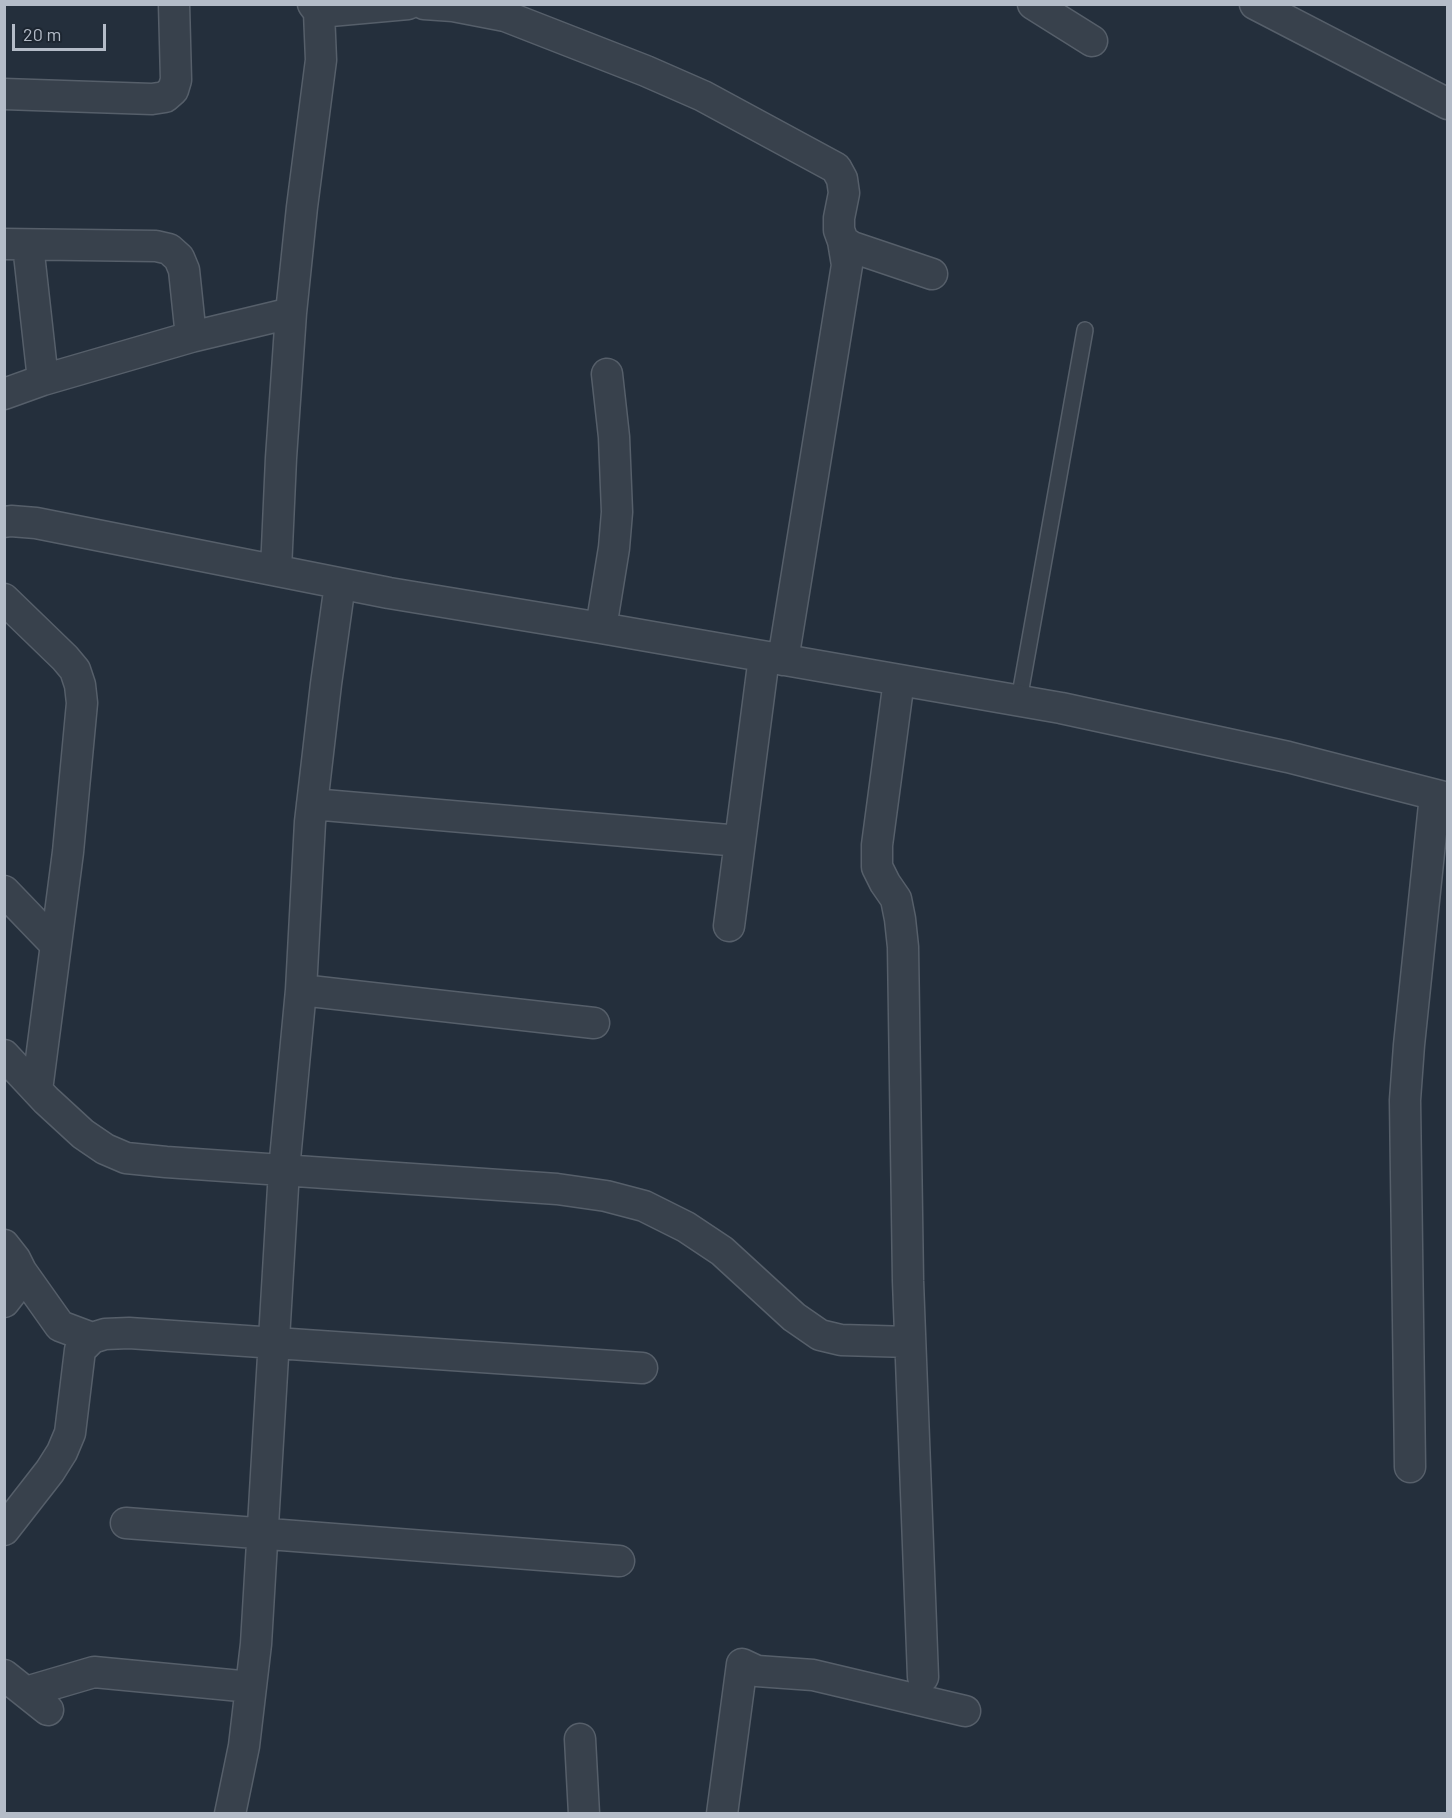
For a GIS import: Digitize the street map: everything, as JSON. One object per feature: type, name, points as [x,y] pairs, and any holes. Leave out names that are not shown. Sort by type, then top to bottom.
[{"type":"street","points":[[4,94],[152,99],[165,97],[173,90],[176,80],[174,4]]},
{"type":"street","points":[[276,570],[291,313],[321,60],[316,7],[408,4]]},
{"type":"street","points":[[424,4],[453,6],[504,16],[646,71],[703,96],[822,159],[836,168],[842,179],[844,193],[838,230],[843,241],[847,265],[740,841],[729,926]]},
{"type":"street","points":[[1033,4],[1092,41]]},
{"type":"street","points":[[1255,4],[1448,104]]},
{"type":"street","points":[[843,241],[852,247],[932,274]]},
{"type":"street","points":[[43,380],[16,244],[156,246],[169,249],[179,258],[184,270],[191,337]]},
{"type":"street","points":[[4,394],[43,380],[191,337],[291,313]]},
{"type":"street","points":[[601,628],[614,548],[617,512],[614,437],[607,374]]},
{"type":"street","points":[[4,522],[36,523],[340,584],[1019,700],[1288,757],[1441,796],[1409,1045],[1405,1100],[1410,1467]]},
{"type":"street","points":[[230,1814],[244,1746],[256,1644],[284,1170],[301,990],[312,804],[340,584]]},
{"type":"street","points":[[4,599],[75,670],[82,703],[68,852],[37,1090]]},
{"type":"street","points":[[898,680],[877,845],[877,867],[885,884],[896,899],[903,947],[908,1281],[923,1677]]},
{"type":"street","points":[[312,804],[740,841]]},
{"type":"street","points":[[4,891],[56,945]]},
{"type":"street","points":[[301,990],[594,1023]]},
{"type":"street","points":[[4,1056],[83,1134],[105,1149],[126,1158],[557,1189],[606,1196],[644,1206],[686,1227],[722,1251],[794,1317],[820,1335],[841,1340],[910,1342]]},
{"type":"street","points":[[4,1245],[60,1326],[92,1338]]},
{"type":"street","points":[[4,1302],[18,1284],[21,1271]]},
{"type":"street","points":[[4,1530],[62,1452],[70,1433],[80,1350],[92,1338],[105,1334],[129,1333],[642,1368]]},
{"type":"street","points":[[126,1523],[619,1561]]},
{"type":"street","points":[[722,1814],[742,1664],[757,1671],[813,1675],[965,1711]]},
{"type":"street","points":[[26,1692],[94,1672],[251,1688]]},
{"type":"street","points":[[580,1739],[584,1814]]},
{"type":"lane","points":[[1019,700],[1085,330]]}]
